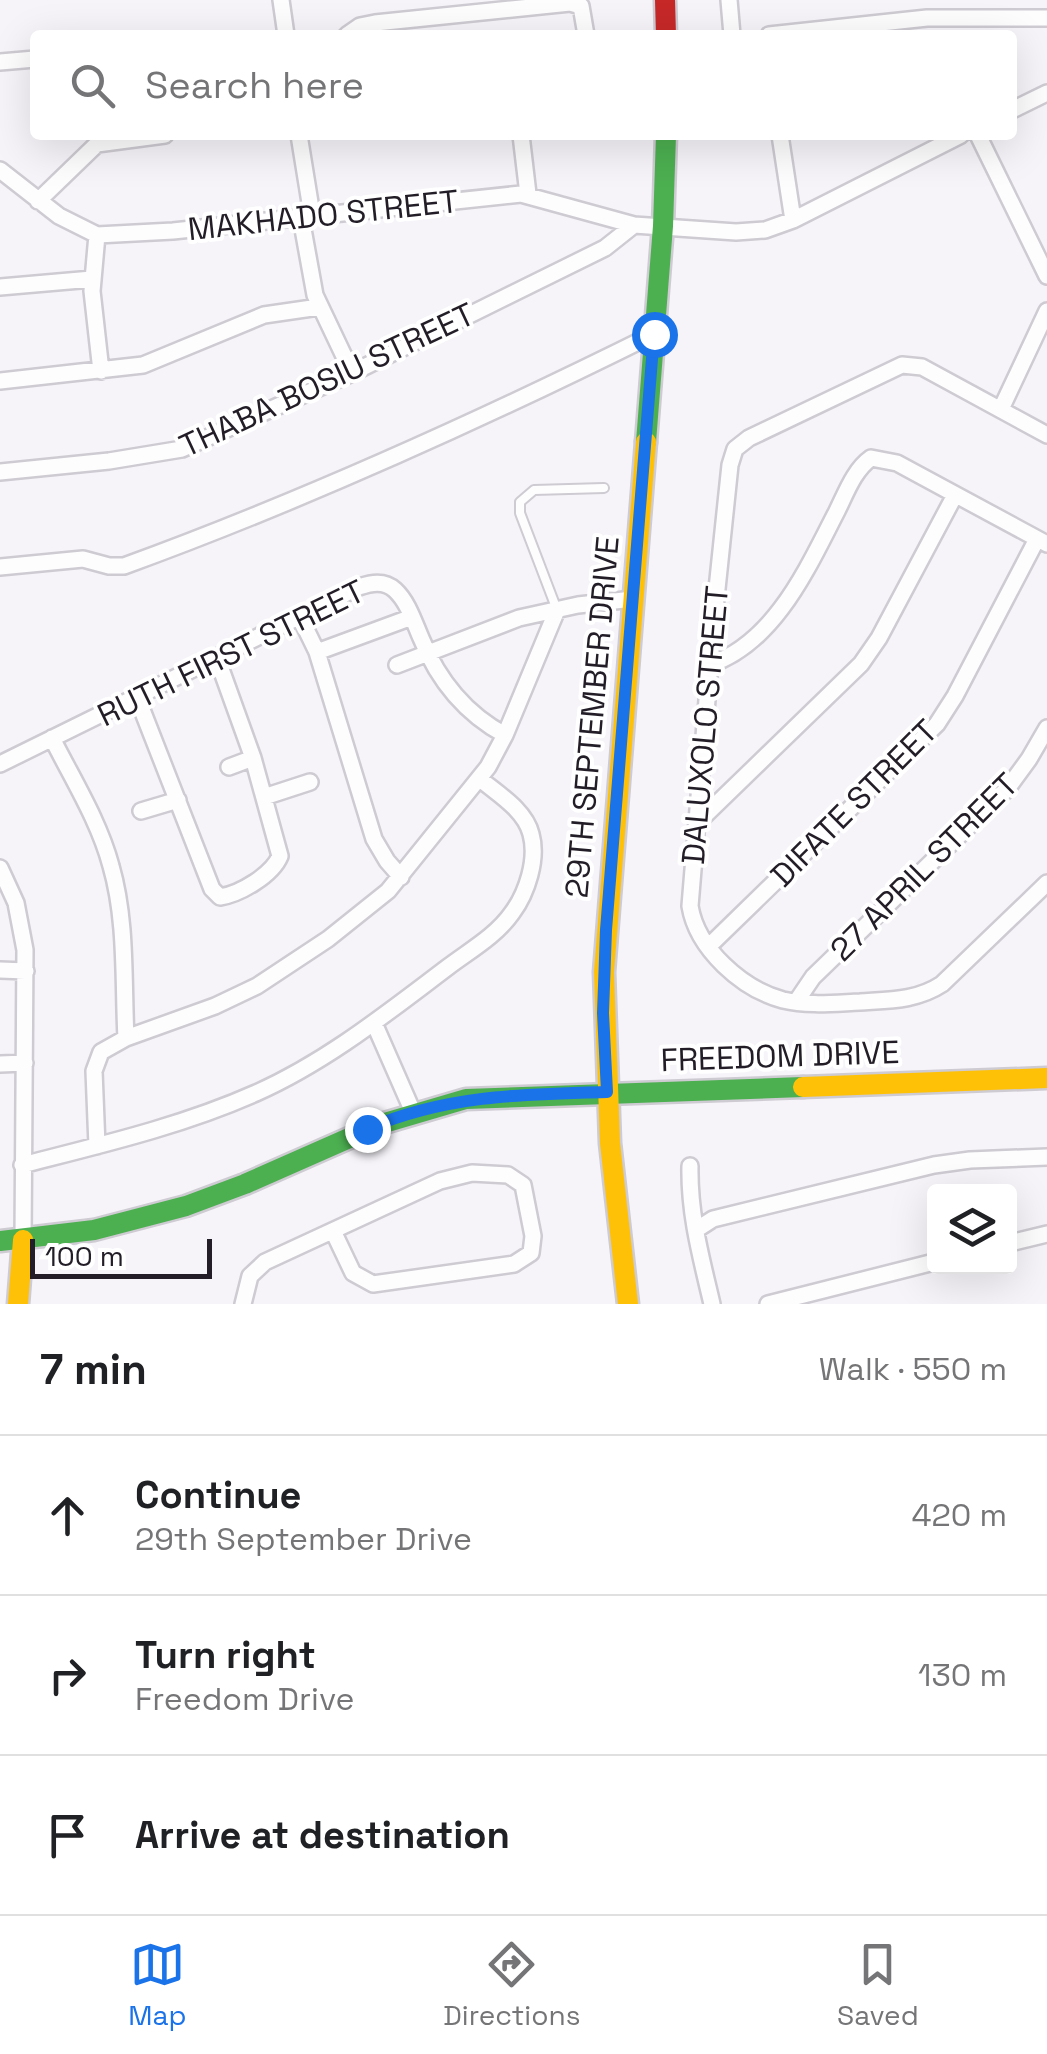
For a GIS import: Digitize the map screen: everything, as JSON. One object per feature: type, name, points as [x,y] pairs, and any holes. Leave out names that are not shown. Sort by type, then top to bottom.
[{"type":"street","points":[[281,0],[281,30]]},
{"type":"street","points":[[664,0],[666,30]]},
{"type":"street","points":[[729,0],[732,30]]},
{"type":"street","points":[[998,18],[999,0]]},
{"type":"street","points":[[354,30],[375,23],[500,5],[570,3],[581,3],[585,30]]},
{"type":"street","points":[[815,30],[927,18],[1047,18]]},
{"type":"street","points":[[0,62],[30,59]]},
{"type":"street","points":[[1017,108],[1047,94]]},
{"type":"street","points":[[38,201],[97,144],[127,140]]},
{"type":"street","points":[[299,140],[319,307],[352,373]]},
{"type":"street","points":[[522,140],[528,194]]},
{"type":"street","name":"29TH SEPTEMBER DRIVE","points":[[628,1304],[607,1092],[605,944],[666,140]]},
{"type":"street","points":[[781,140],[792,220]]},
{"type":"street","points":[[980,140],[1047,276]]},
{"type":"street","name":"MAKHADO STREET","points":[[97,235],[124,236],[528,194],[634,225],[736,232],[765,230],[792,220],[926,142]]},
{"type":"street","points":[[0,170],[38,201],[97,235],[92,280],[101,371]]},
{"type":"street","name":"THABA BOSIU STREET","points":[[0,472],[171,453],[352,373],[605,248],[634,225]]},
{"type":"street","points":[[0,287],[92,280]]},
{"type":"street","points":[[0,381],[101,371],[161,359],[264,315],[319,307]]},
{"type":"street","points":[[1000,410],[1047,310]]},
{"type":"street","points":[[0,567],[83,560],[124,566],[241,523],[520,401],[654,334]]},
{"type":"street","name":"DALUXOLO STREET","points":[[1047,436],[922,367],[902,365],[740,444],[732,454],[690,906],[693,923],[708,947],[736,976],[755,988],[796,1002],[896,1000],[926,994],[952,975],[1047,883]]},
{"type":"street","points":[[710,665],[732,655],[756,635],[794,591],[865,462],[876,458],[889,460],[1042,542]]},
{"type":"street","points":[[698,822],[861,664],[879,638],[955,495]]},
{"type":"street","name":"DIFATE STREET","points":[[708,947],[937,724],[1042,542]]},
{"type":"street","name":"RUTH FIRST STREET","points":[[0,764],[359,588],[378,583],[394,589],[460,702],[481,721],[506,735]]},
{"type":"street","points":[[397,664],[430,655],[502,624],[557,610],[634,599]]},
{"type":"street","points":[[97,1146],[95,1065],[106,1048],[257,986],[351,922],[401,877],[480,779],[506,735],[557,610]]},
{"type":"street","points":[[300,617],[317,652],[374,839],[401,877]]},
{"type":"street","points":[[317,652],[412,617]]},
{"type":"street","points":[[137,697],[212,889],[220,897],[230,895],[270,871],[278,862],[279,851],[253,758],[217,658]]},
{"type":"street","name":"27 APRIL STREET","points":[[796,1002],[813,977],[1007,789],[1030,760],[1047,728]]},
{"type":"street","points":[[52,738],[112,866],[121,923],[126,1038]]},
{"type":"street","points":[[229,767],[253,758]]},
{"type":"street","points":[[22,1164],[97,1146],[258,1092],[374,1022],[500,927],[525,891],[533,851],[530,828],[513,806],[480,779]]},
{"type":"street","points":[[264,796],[310,782]]},
{"type":"street","points":[[141,810],[178,800]]},
{"type":"street","points":[[0,868],[20,918],[26,971],[23,1240],[18,1304]]},
{"type":"street","points":[[0,970],[26,971]]},
{"type":"street","points":[[374,1022],[413,1112]]},
{"type":"street","points":[[0,1064],[25,1063]]},
{"type":"street","name":"FREEDOM DRIVE","points":[[0,1241],[135,1219],[210,1197],[413,1112],[485,1097],[1047,1078]]},
{"type":"street","points":[[699,1228],[713,1219],[934,1165],[1047,1157]]},
{"type":"street","points":[[690,1166],[690,1202],[699,1228],[697,1239],[712,1304]]},
{"type":"street","points":[[243,1304],[247,1282],[258,1266],[333,1231],[450,1177],[502,1174],[523,1185],[534,1243],[532,1253],[514,1264],[373,1284],[353,1273],[333,1231]]},
{"type":"street","points":[[1017,1242],[1047,1234]]},
{"type":"street","points":[[768,1304],[927,1264]]},
{"type":"lane","points":[[557,610],[520,513],[520,502],[534,490],[604,488]]},
{"type":"traffic: fast","points":[[646,442],[666,140]]},
{"type":"traffic: fast","points":[[0,1241],[94,1230],[186,1206],[381,1124],[466,1099],[803,1087]]},
{"type":"traffic: slow","points":[[628,1304],[610,1143],[604,972],[646,442]]},
{"type":"traffic: slow","points":[[803,1087],[1047,1078]]},
{"type":"traffic: slow","points":[[18,1304],[23,1240]]},
{"type":"traffic: jam","points":[[665,0],[666,30]]},
{"type":"route","points":[[367,1129],[466,1099],[607,1092],[603,1013],[606,930],[654,334]]}]
